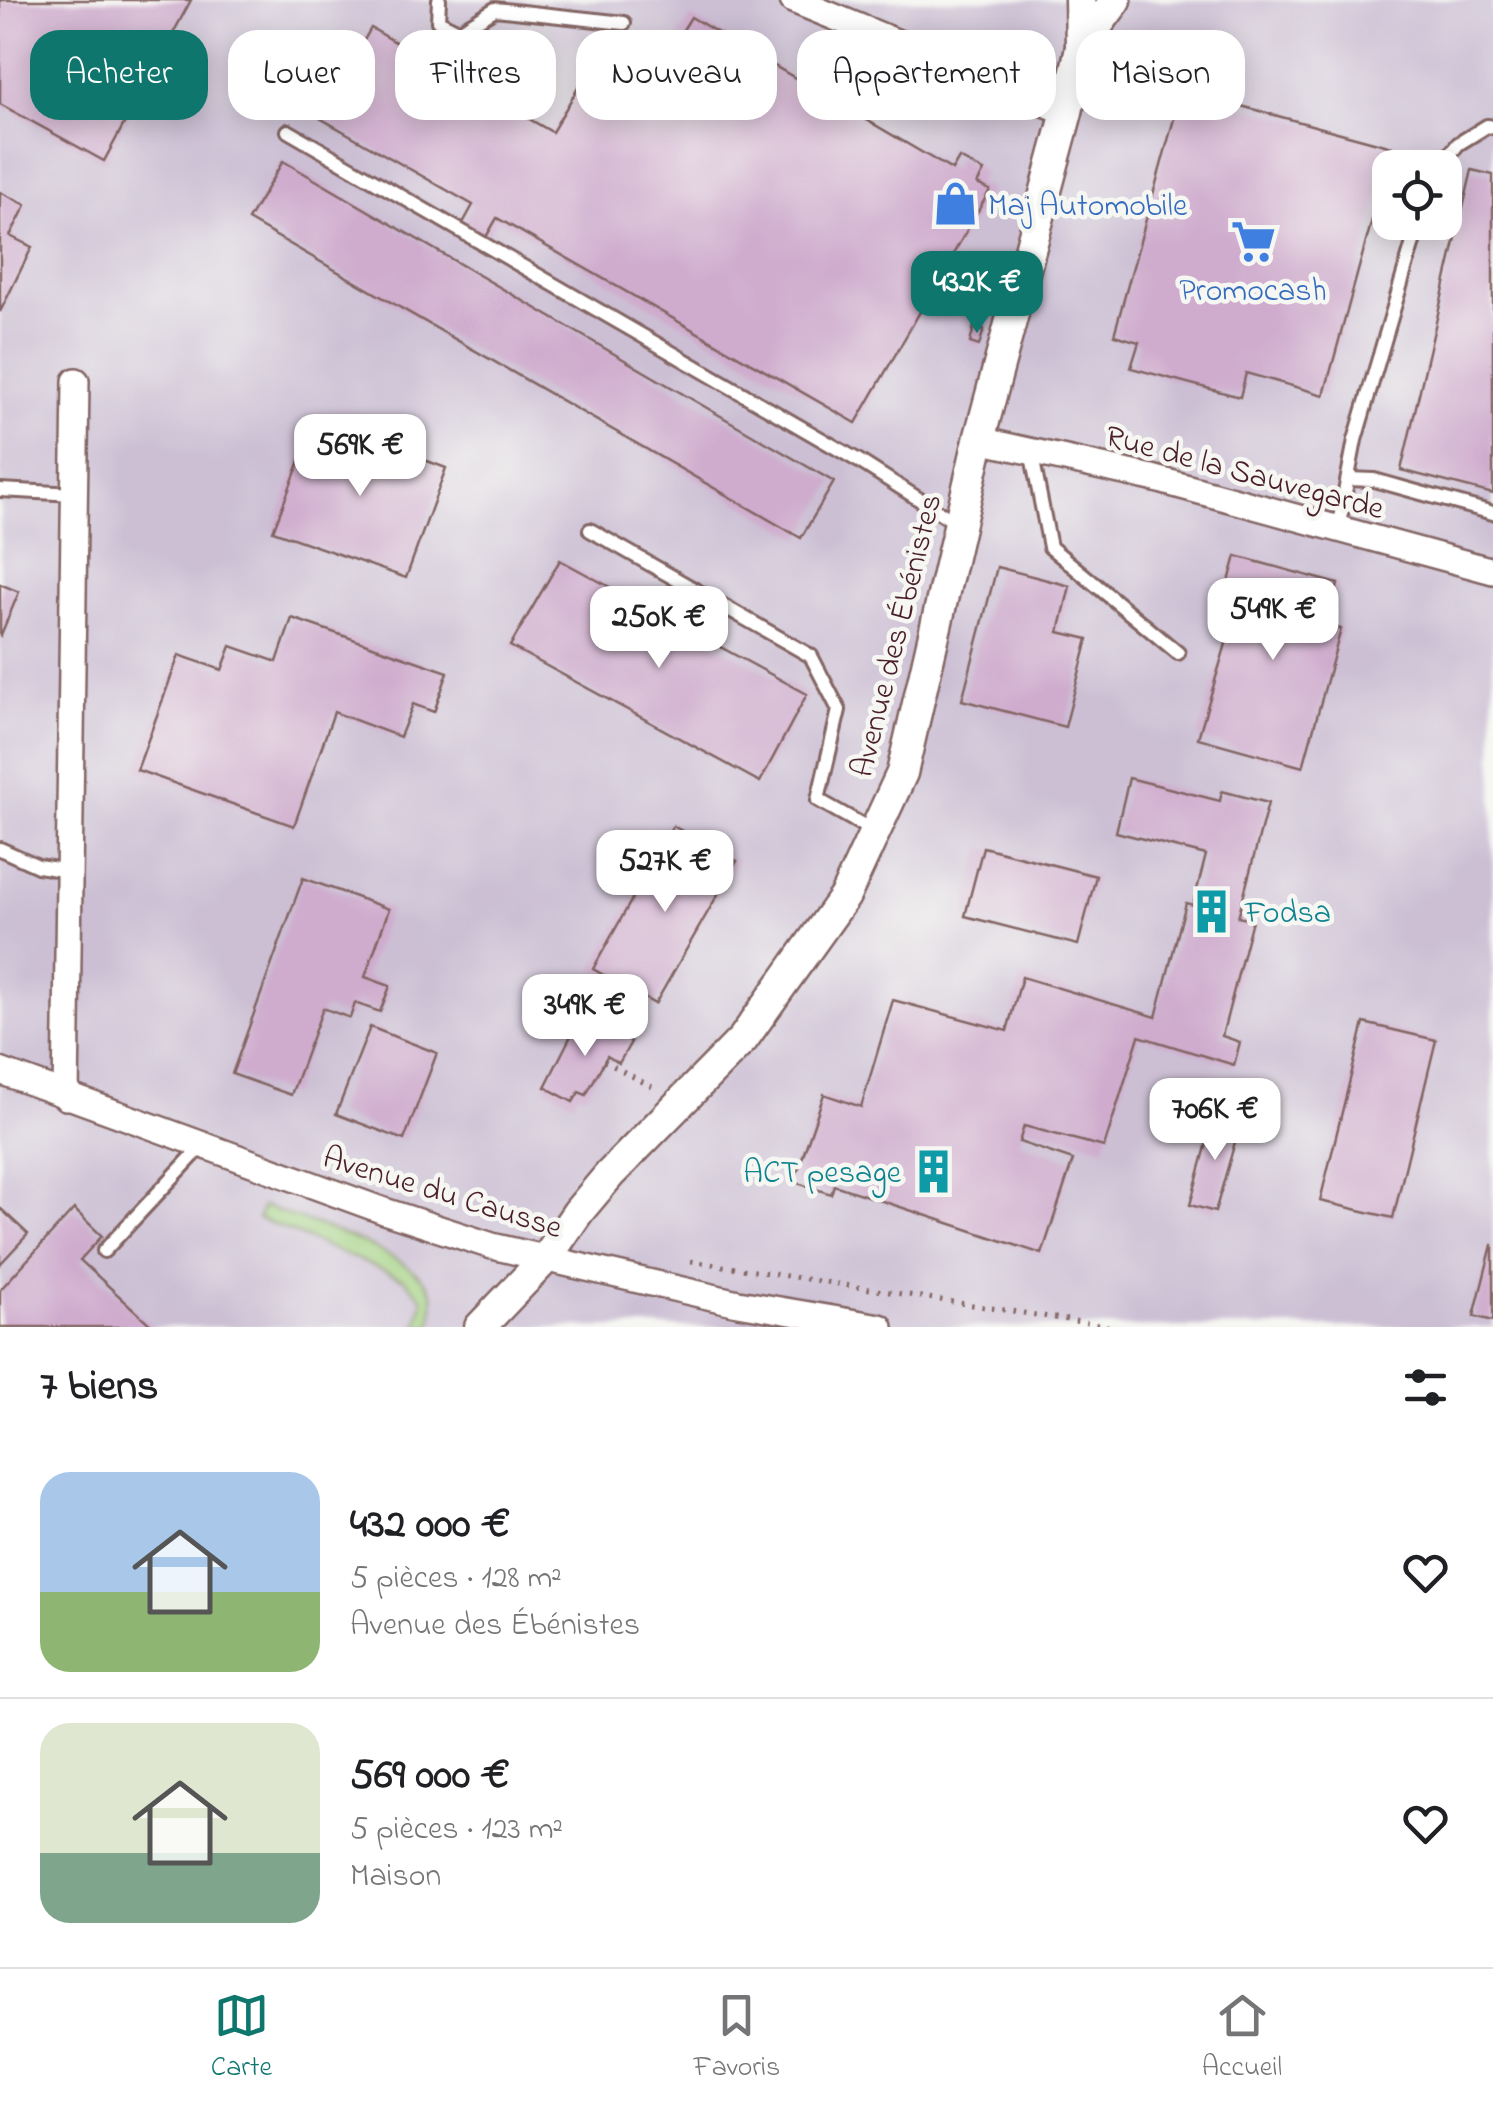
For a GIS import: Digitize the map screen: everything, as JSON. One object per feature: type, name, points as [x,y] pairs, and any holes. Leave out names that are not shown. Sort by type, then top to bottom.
[{"type":"street","points":[[793,0],[1067,112]]},
{"type":"street","name":"Avenue des Ébénistes","points":[[1080,0],[1081,30]]},
{"type":"street","name":"Avenue des Ébénistes","points":[[1094,30],[1116,0]]},
{"type":"street","name":"Avenue des Ébénistes","points":[[480,1327],[547,1258],[610,1174],[743,1039],[845,896],[902,773],[979,440],[1076,72]]},
{"type":"street","points":[[66,1097],[76,381]]},
{"type":"street","name":"Rue de la Sauvegarde","points":[[979,440],[1152,478],[1493,571]]},
{"type":"street","name":"Avenue du Causse","points":[[0,1071],[384,1211],[492,1246],[738,1303],[880,1327]]},
{"type":"lane","points":[[439,0],[438,21],[456,30]]},
{"type":"lane","points":[[460,30],[495,8],[624,23]]},
{"type":"lane","points":[[1453,150],[1487,126],[1493,128]]},
{"type":"lane","points":[[288,131],[859,460],[960,525]]},
{"type":"lane","points":[[1338,529],[1355,440],[1414,240]]},
{"type":"lane","points":[[1031,451],[1050,547],[1178,654]]},
{"type":"lane","points":[[1348,479],[1374,480],[1493,513]]},
{"type":"lane","points":[[0,490],[75,494]]},
{"type":"lane","points":[[590,530],[811,656],[839,710],[818,800],[875,832]]},
{"type":"lane","points":[[0,849],[38,866],[69,871]]},
{"type":"lane","points":[[104,1252],[202,1146]]},
{"type":"path","points":[[604,1061],[649,1085]]},
{"type":"path","points":[[688,1260],[1113,1327]]},
{"type":"shaded area","points":[[0,0],[1493,0],[1493,1327],[0,1327]]},
{"type":"green space","points":[[263,1206],[357,1240],[405,1265],[422,1278],[432,1293],[432,1324],[417,1327],[423,1299],[404,1279],[258,1218]]},
{"type":"building","points":[[0,0],[191,0],[175,30],[30,30],[30,120],[126,120],[104,161],[0,104]]},
{"type":"building","points":[[691,17],[713,30],[683,30]]},
{"type":"building","points":[[375,30],[395,42],[395,120],[531,120],[552,132],[576,91],[576,120],[777,120],[777,67],[797,79],[797,120],[867,120],[952,170],[959,158],[984,171],[977,184],[990,190],[856,423],[497,218],[486,237],[462,225],[473,205],[324,120],[375,120]]},
{"type":"building","name":"Promocash","points":[[1245,107],[1392,147],[1372,150],[1372,220],[1324,395],[1246,373],[1240,397],[1131,368],[1139,342],[1114,335],[1174,120],[1245,120]]},
{"type":"building","points":[[283,161],[834,482],[801,538],[248,220]]},
{"type":"building","points":[[1472,170],[1493,175],[1493,494],[1401,470],[1455,240],[1462,240],[1462,212]]},
{"type":"building","points":[[0,192],[26,205],[10,236],[32,247],[0,312]]},
{"type":"building","points":[[974,326],[984,329],[979,346],[970,343]]},
{"type":"building","points":[[316,419],[446,468],[406,578],[273,531]]},
{"type":"building","points":[[1236,556],[1338,584],[1328,625],[1341,629],[1303,767],[1198,738],[1239,600],[1225,596]]},
{"type":"building","points":[[560,560],[807,694],[760,782],[510,646]]},
{"type":"building","points":[[997,567],[1070,586],[1059,632],[1088,639],[1065,727],[962,700]]},
{"type":"building","points":[[0,584],[19,592],[0,637]]},
{"type":"building","points":[[292,618],[448,672],[434,712],[413,704],[400,737],[334,712],[294,826],[137,770],[179,655],[222,670],[231,646],[277,662]]},
{"type":"building","points":[[1129,778],[1220,801],[1222,791],[1268,803],[1238,917],[1252,920],[1222,1036],[1240,1042],[1234,1065],[1139,1036],[1104,1147],[1024,1126],[1019,1142],[1073,1160],[1042,1254],[834,1185],[831,1194],[794,1182],[824,1094],[861,1107],[893,1000],[1007,1031],[1022,977],[1156,1017],[1186,903],[1193,905],[1206,855],[1116,832]]},
{"type":"building","points":[[673,826],[737,861],[655,1004],[593,969]]},
{"type":"building","points":[[983,847],[1096,876],[1078,945],[965,916]]},
{"type":"building","points":[[303,878],[389,909],[365,977],[390,986],[380,1012],[355,1003],[350,1018],[323,1008],[291,1095],[232,1074]]},
{"type":"building","points":[[581,1016],[631,1042],[619,1063],[607,1056],[586,1095],[579,1092],[573,1102],[545,1087]]},
{"type":"building","points":[[1364,1023],[1436,1040],[1393,1218],[1320,1201]]},
{"type":"building","points":[[370,1027],[437,1053],[404,1140],[336,1114]]},
{"type":"building","points":[[1215,1114],[1241,1121],[1215,1212],[1190,1205]]},
{"type":"building","points":[[0,1208],[28,1234],[0,1264]]},
{"type":"building","points":[[74,1209],[102,1236],[80,1260],[153,1327],[0,1327],[0,1290]]},
{"type":"building","points":[[1493,1245],[1493,1321],[1474,1316]]},
{"type":"place","name":"Maj Automobile","points":[[955,204]]},
{"type":"place","name":"Promocash","points":[[1253,241]]},
{"type":"place","name":"Fodsa","points":[[1212,911]]},
{"type":"place","name":"ACT pesage","points":[[934,1171]]}]
